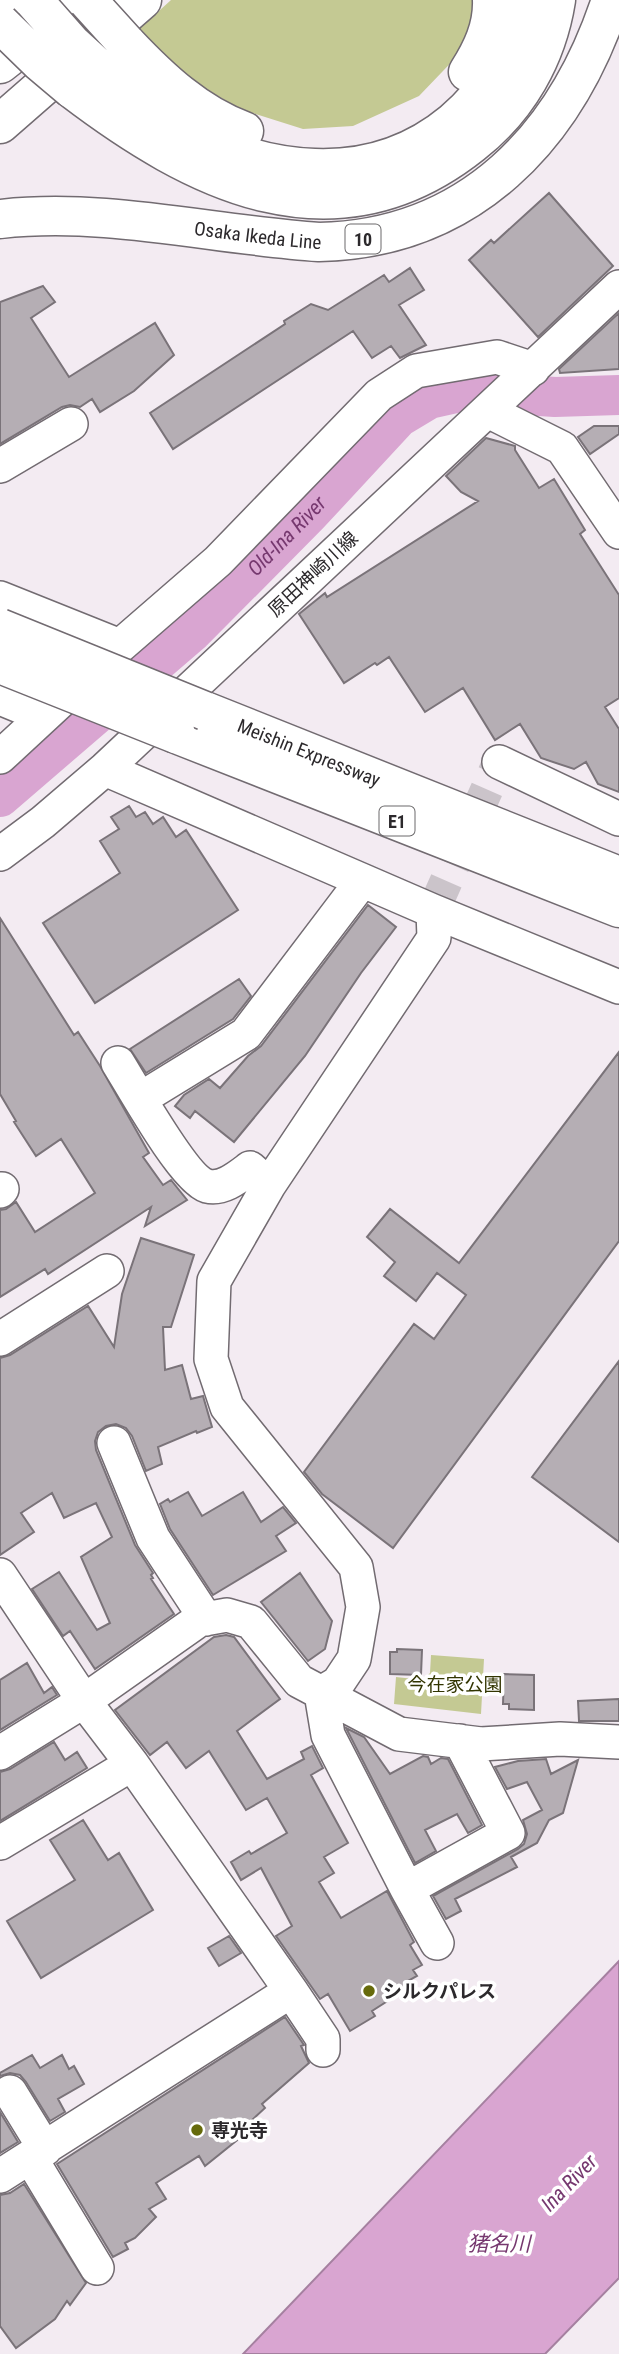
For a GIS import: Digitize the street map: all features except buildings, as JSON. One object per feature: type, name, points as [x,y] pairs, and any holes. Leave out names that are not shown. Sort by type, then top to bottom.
[{"type":"main road","points":[[0,6],[7,0]]},
{"type":"main road","points":[[33,0],[72,44],[84,77],[129,131],[221,179],[284,197],[316,200],[376,193],[405,184],[456,156],[501,117],[519,94],[536,67],[561,0]]},
{"type":"main road","points":[[0,44],[51,0]]},
{"type":"main road","points":[[0,64],[81,0]]},
{"type":"main road","points":[[87,0],[135,14]]},
{"type":"main road","points":[[135,14],[152,71],[208,114],[269,139],[297,145],[325,146],[351,144],[377,137],[403,126],[448,96],[478,57],[487,35],[492,0]]},
{"type":"main road","points":[[0,23],[40,62],[84,77],[236,154],[293,168],[325,169],[383,160],[412,149],[441,133],[483,93],[511,46],[523,0]]},
{"type":"main road","points":[[548,38],[556,0]]},
{"type":"main road","name":"Osaka Ikeda Line","points":[[0,219],[74,216],[109,218],[319,242],[346,242],[400,231],[471,198],[529,150],[575,85],[611,0]]},
{"type":"main road","points":[[0,124],[135,14]]},
{"type":"main road","name":"Meishin Expressway","points":[[0,628],[619,876]]},
{"type":"main road","name":"Meishin Expressway","points":[[0,664],[619,908]]},
{"type":"street","name":"原田神崎川線","points":[[0,854],[43,822],[105,769],[619,287]]},
{"type":"street","points":[[0,757],[120,646],[218,561],[379,395],[416,371],[496,357],[533,369]]},
{"type":"street","points":[[488,411],[562,448],[619,532]]},
{"type":"street","points":[[0,466],[71,424]]},
{"type":"street","points":[[0,598],[120,646]]},
{"type":"street","points":[[0,698],[44,716]]},
{"type":"street","points":[[499,762],[619,819]]},
{"type":"street","points":[[105,769],[433,911],[619,986]]},
{"type":"street","points":[[140,1099],[246,1034],[362,881]]},
{"type":"street","points":[[321,1693],[338,1683],[354,1659],[363,1607],[356,1567],[228,1407],[211,1359],[214,1281],[269,1185],[434,937],[433,911]]},
{"type":"street","points":[[118,1063],[194,1178],[208,1186],[223,1185],[250,1168],[269,1185]]},
{"type":"street","points":[[0,1339],[107,1271]]},
{"type":"street","points":[[114,1443],[153,1538],[206,1619]]},
{"type":"street","points":[[0,1575],[84,1701],[132,1764],[291,1991],[323,2039],[323,2050]]},
{"type":"street","points":[[0,1754],[84,1701],[199,1620],[227,1615],[251,1622],[299,1681],[399,1734],[481,1744],[560,1739],[619,1742]]},
{"type":"street","points":[[321,1693],[328,1735],[437,1943]]},
{"type":"street","points":[[407,1889],[509,1833],[460,1741]]},
{"type":"street","points":[[0,1843],[132,1764]]},
{"type":"street","points":[[0,2176],[291,1991]]},
{"type":"street","points":[[10,2092],[37,2153],[97,2268]]},
{"type":"green space","points":[[171,0],[476,0],[465,48],[419,96],[353,126],[303,129],[240,109],[184,76],[136,32]]},
{"type":"green space","name":"今在家公園","points":[[431,1655],[484,1659],[481,1714],[394,1704],[396,1677],[423,1680],[430,1673]]},
{"type":"water","name":"猪名川","points":[[619,1961],[619,2278],[545,2354],[243,2354]]},
{"type":"waterway","name":"Old-Ina River","points":[[0,797],[193,631],[309,514],[399,417],[429,399],[465,391],[555,397],[619,395]]},
{"type":"tunnel","points":[[433,911],[499,762]]},
{"type":"place","name":"シルクパレス","points":[[369,1991]]},
{"type":"place","name":"専光寺","points":[[197,2130]]},
{"type":"water label","name":"Ina River","points":[[569,2183]]}]
